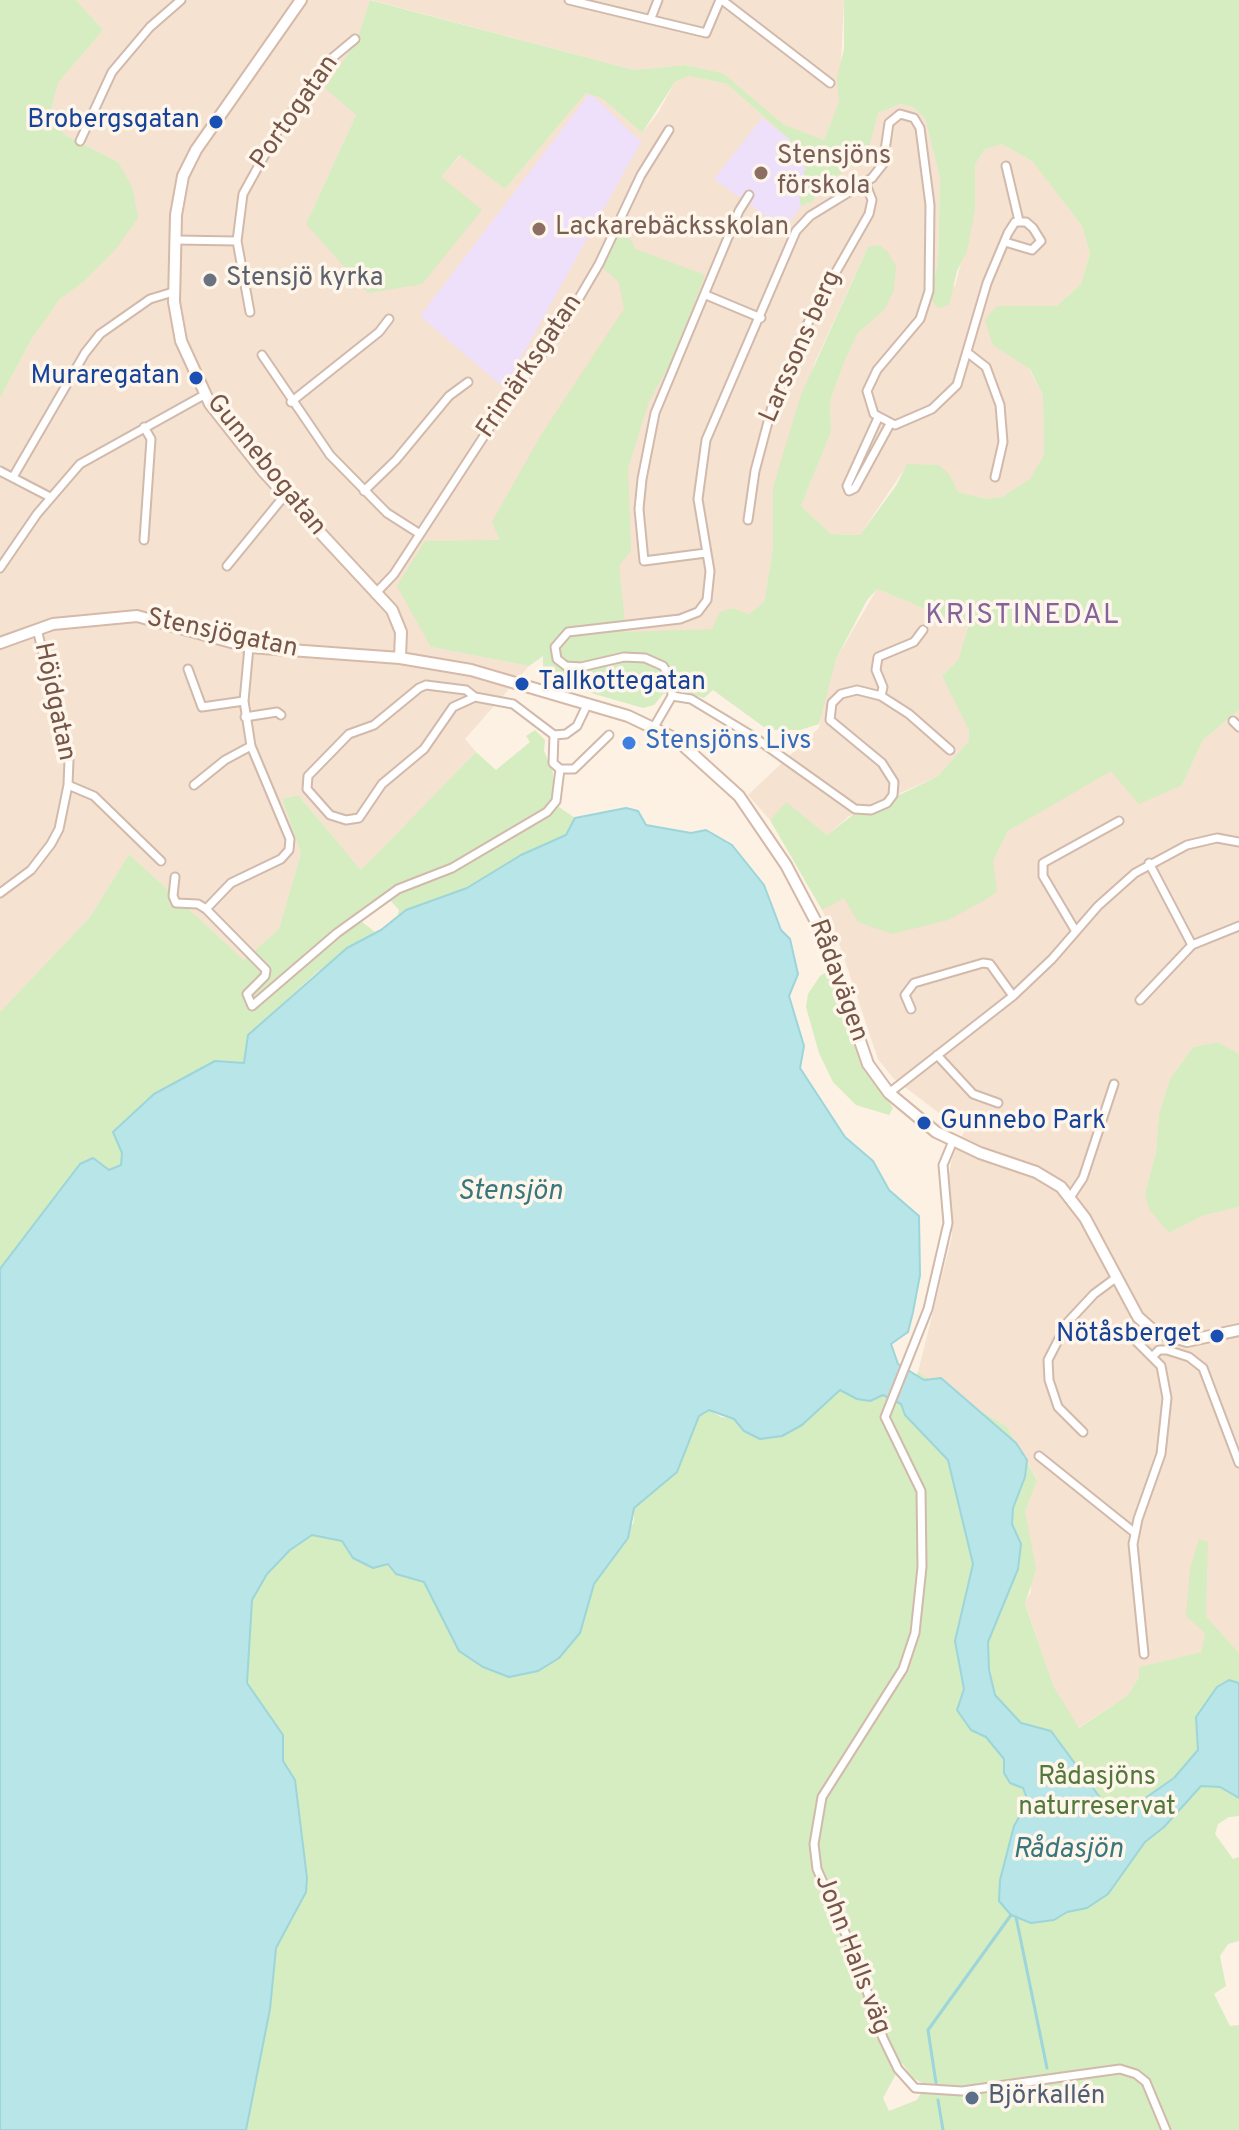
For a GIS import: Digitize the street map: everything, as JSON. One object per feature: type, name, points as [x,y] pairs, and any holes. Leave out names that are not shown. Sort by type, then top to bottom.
[{"type":"street","points":[[80,141],[112,72],[150,27],[181,0]]},
{"type":"street","name":"Gunnebogatan","points":[[301,0],[196,150],[179,190],[173,292],[181,341],[204,395],[285,495],[398,620],[400,658]]},
{"type":"street","points":[[569,0],[706,33],[721,0],[830,83]]},
{"type":"street","points":[[651,18],[658,0]]},
{"type":"street","name":"Portogatan","points":[[250,312],[237,241],[243,194],[255,168],[331,59],[355,39]]},
{"type":"street","name":"Larssons berg","points":[[672,696],[667,671],[656,661],[624,657],[581,667],[566,666],[557,659],[555,647],[568,632],[680,619],[698,612],[710,592],[698,499],[706,440],[761,318],[792,238],[802,223],[865,182],[883,164],[889,123],[896,115],[909,115],[920,128],[930,205],[929,291],[920,319],[869,382],[868,402],[878,418]]},
{"type":"street","name":"Frimärksgatan","points":[[375,594],[420,534],[499,413],[565,322],[599,264],[641,175],[669,130]]},
{"type":"street","points":[[1005,242],[1026,250],[1040,245],[1037,232],[1019,221],[1006,166]]},
{"type":"street","name":"Larssons berg","points":[[748,520],[762,437],[773,403],[812,314],[869,214],[872,200],[865,182]]},
{"type":"street","points":[[706,553],[644,561],[639,509],[648,437],[655,413],[749,195]]},
{"type":"street","points":[[890,424],[855,488],[849,491],[847,486],[878,418],[890,424],[914,419],[948,397],[957,385],[987,283],[1005,242],[1019,221]]},
{"type":"street","points":[[175,240],[237,241]]},
{"type":"street","points":[[13,477],[85,353],[100,334],[150,299],[173,292]]},
{"type":"street","name":"Larssons berg","points":[[706,295],[761,318]]},
{"type":"street","points":[[291,402],[379,332],[389,319]]},
{"type":"street","points":[[968,353],[986,367],[1000,405],[1003,442],[995,477]]},
{"type":"street","points":[[262,355],[291,402],[330,455],[387,513],[420,534]]},
{"type":"street","points":[[364,491],[396,460],[449,396],[468,382]]},
{"type":"street","points":[[0,568],[50,497],[80,464],[204,395]]},
{"type":"street","points":[[144,427],[151,439],[144,540]]},
{"type":"street","points":[[0,471],[50,497]]},
{"type":"street","points":[[227,566],[285,495]]},
{"type":"street","name":"Stensjögatan","points":[[0,643],[37,629],[76,620],[137,616],[249,647],[400,658]]},
{"type":"street","name":"Höjdgatan","points":[[0,893],[31,870],[51,844],[62,819],[68,785],[65,741],[37,629]]},
{"type":"street","points":[[881,696],[883,687],[876,670],[878,657],[914,642],[923,630]]},
{"type":"street","points":[[206,909],[231,883],[281,859],[289,850],[290,839],[251,746],[245,717],[249,647]]},
{"type":"street","name":"Rådavägen","points":[[400,658],[471,670],[588,703],[654,727],[676,739],[716,773],[759,821],[812,911],[832,957],[858,1043],[874,1074],[889,1093],[924,1123],[953,1141],[1036,1172],[1071,1196],[1145,1324]]},
{"type":"street","points":[[188,669],[202,707],[244,701]]},
{"type":"street","points":[[475,697],[453,707],[424,749],[382,784],[359,818],[346,820],[330,815],[307,789],[308,776],[343,740],[374,725],[419,688],[449,687],[475,697],[513,704],[554,735],[566,734],[577,726],[588,703]]},
{"type":"street","points":[[654,727],[672,696],[700,704],[780,754],[840,801],[863,811],[887,803],[893,795],[894,782],[882,763],[832,723],[830,708],[836,698],[850,691],[881,696],[909,714],[950,750]]},
{"type":"street","points":[[245,717],[277,712],[281,715]]},
{"type":"street","points":[[175,877],[173,896],[176,903],[198,904],[206,909],[266,970],[265,976],[247,994],[252,1006],[337,933],[398,889],[452,868],[547,812],[556,801],[560,769],[551,758],[554,735]]},
{"type":"street","points":[[560,769],[580,765],[609,735]]},
{"type":"street","points":[[194,785],[225,760],[251,746]]},
{"type":"street","points":[[68,785],[94,796],[161,861]]},
{"type":"street","points":[[1075,930],[1043,876],[1043,863],[1119,821]]},
{"type":"street","points":[[889,1093],[1013,996],[1052,959],[1114,890],[1149,863],[1204,841],[1229,838],[1239,842]]},
{"type":"street","points":[[1149,863],[1192,945]]},
{"type":"street","points":[[1140,1000],[1192,945],[1239,926]]},
{"type":"street","points":[[911,1009],[905,995],[919,979],[983,963],[990,964],[1013,996]]},
{"type":"street","points":[[937,1055],[966,1088],[998,1103]]},
{"type":"street","points":[[1071,1196],[1083,1178],[1114,1084]]},
{"type":"street","name":"John Halls väg","points":[[953,1141],[943,1165],[948,1223],[928,1309],[888,1405],[887,1423],[911,1465],[921,1491],[922,1567],[915,1633],[903,1669],[822,1797],[814,1844],[824,1888],[854,1953],[883,2038],[898,2069],[915,2088],[962,2091],[1120,2069],[1136,2074],[1146,2082],[1166,2130]]},
{"type":"street","points":[[1083,1432],[1058,1407],[1049,1380],[1048,1360],[1067,1323],[1094,1294],[1117,1277]]},
{"type":"street","points":[[1144,1654],[1134,1567],[1135,1533],[1157,1471],[1167,1417],[1164,1372],[1153,1356],[1135,1340],[1145,1324],[1179,1341],[1199,1340],[1239,1330]]},
{"type":"street","points":[[1153,1356],[1159,1350],[1167,1350],[1189,1357],[1203,1368],[1239,1463]]},
{"type":"street","points":[[1039,1456],[1135,1533]]},
{"type":"shaded area","points":[[76,0],[370,0],[357,40],[356,115],[306,224],[441,177],[461,155],[505,189],[586,93],[603,99],[642,133],[658,113],[675,82],[689,76],[727,84],[789,139],[813,201],[820,187],[867,157],[878,113],[900,104],[913,107],[925,118],[940,178],[938,262],[930,298],[955,286],[975,210],[975,165],[984,150],[1002,144],[1032,161],[1082,226],[1090,253],[1081,284],[1057,306],[997,306],[1043,396],[1044,455],[1031,479],[1002,497],[987,499],[958,492],[950,475],[907,465],[860,535],[831,534],[801,506],[831,432],[830,401],[845,360],[858,333],[884,310],[868,247],[815,362],[773,487],[773,549],[764,602],[749,614],[732,608],[712,629],[431,647],[529,666],[465,739],[476,752],[361,870],[298,795],[282,799],[301,853],[279,929],[244,960],[129,854],[90,917],[0,1012],[0,398],[31,340],[60,299],[82,283],[118,162],[67,136],[49,119],[58,83],[103,30]]},
{"type":"shaded area","points":[[372,0],[844,0],[839,103],[824,140],[783,124],[723,73],[685,65],[634,70]]},
{"type":"shaded area","name":"Lackarebäcksskolan","points":[[590,93],[641,142],[504,388],[420,316]]},
{"type":"shaded area","name":"Stensjöns förskola","points":[[762,118],[789,139],[805,167],[799,195],[801,206],[784,229],[714,179]]},
{"type":"shaded area","points":[[877,589],[968,627],[958,660],[942,676],[969,730],[969,741],[938,776],[849,816],[827,835],[786,803],[770,820],[748,795],[819,728],[824,696],[836,659]]},
{"type":"shaded area","points":[[1239,710],[1239,1054],[1218,1042],[1193,1047],[1170,1079],[1159,1114],[1156,1152],[1145,1194],[1169,1233],[1202,1216],[1239,1207],[1239,1653],[1206,1616],[1208,1543],[1205,1633],[1201,1652],[1139,1667],[1139,1677],[1128,1695],[1078,1728],[1054,1687],[1025,1603],[1031,1592],[1025,1512],[1037,1479],[1007,1427],[918,1372],[952,1236],[949,1175],[952,1158],[964,1132],[893,1078],[878,1059],[840,946],[822,910],[844,897],[993,861],[1008,831],[1111,770],[1182,785],[1203,740]]},
{"type":"green space","points":[[0,0],[76,0],[103,30],[58,83],[49,119],[67,136],[118,162],[132,187],[138,218],[115,250],[82,283],[60,299],[31,340],[0,398]]},
{"type":"green space","points":[[370,0],[634,70],[685,65],[723,73],[783,124],[824,140],[839,102],[837,78],[844,49],[844,0],[1239,0],[1239,710],[1203,740],[1182,785],[1139,804],[1111,771],[1008,831],[993,861],[997,891],[985,900],[948,920],[892,934],[858,922],[844,898],[822,910],[770,820],[786,802],[827,835],[863,807],[871,809],[938,776],[969,741],[969,730],[942,676],[958,660],[968,627],[877,589],[867,600],[836,659],[819,724],[800,730],[768,730],[713,690],[704,698],[682,691],[663,694],[654,705],[643,708],[584,691],[543,673],[543,656],[529,666],[431,647],[397,586],[425,541],[500,540],[492,522],[541,435],[624,309],[619,282],[602,267],[623,222],[635,249],[705,275],[674,357],[649,401],[628,468],[631,550],[619,566],[626,632],[712,629],[720,612],[732,608],[749,614],[764,602],[773,549],[773,487],[801,395],[868,247],[879,245],[887,251],[896,266],[894,290],[884,310],[858,333],[845,360],[830,401],[831,432],[801,506],[831,534],[860,535],[896,486],[907,464],[939,465],[950,475],[958,492],[987,499],[1002,497],[1030,479],[1044,455],[1043,396],[1030,369],[993,345],[985,320],[997,306],[1057,306],[1081,284],[1090,253],[1082,226],[1032,161],[1002,144],[984,150],[975,165],[975,210],[967,251],[957,271],[949,305],[938,308],[930,298],[938,262],[940,178],[925,118],[913,107],[900,104],[878,113],[867,157],[820,187],[813,201],[801,206],[799,195],[805,167],[789,139],[727,84],[689,76],[675,82],[642,133],[603,99],[586,93],[505,189],[460,155],[441,177],[482,210],[422,284],[368,293],[306,224],[356,115],[325,88],[357,40]]},
{"type":"green space","points":[[535,730],[545,740],[544,751],[553,772],[553,803],[575,818],[566,835],[521,855],[467,888],[406,910],[397,918],[399,910],[389,899],[361,921],[375,932],[316,973],[248,1035],[244,1063],[215,1061],[154,1094],[113,1132],[122,1153],[121,1165],[109,1170],[80,1164],[0,1269],[0,1012],[90,917],[129,854],[244,960],[279,929],[301,853],[282,799],[298,795],[361,870],[476,752],[496,770],[530,742],[526,736]]},
{"type":"green space","points":[[830,970],[859,1058],[893,1108],[889,1115],[856,1105],[833,1082],[819,1053],[806,1007],[808,994],[820,976]]},
{"type":"green space","points":[[1218,1042],[1239,1054],[1239,1207],[1202,1216],[1169,1233],[1149,1209],[1145,1194],[1156,1152],[1159,1114],[1170,1079],[1193,1047]]},
{"type":"green space","name":"Rådasjöns naturreservat","points":[[918,1372],[1007,1427],[1037,1480],[1025,1512],[1036,1569],[1025,1604],[1054,1687],[1079,1728],[1128,1695],[1139,1677],[1139,1667],[1201,1652],[1205,1633],[1186,1616],[1190,1569],[1199,1539],[1208,1542],[1206,1616],[1239,1653],[1239,1796],[1211,1779],[1197,1782],[1054,1920],[1067,1912],[1087,1908],[1108,1894],[1145,1842],[1164,1827],[1201,1786],[1221,1787],[1239,1798],[1239,1816],[1229,1817],[1218,1824],[1215,1834],[1233,1859],[1239,1857],[1239,1941],[1228,1944],[1220,1956],[1226,1986],[1214,1994],[1230,2026],[1239,2025],[1239,2130],[246,2130],[276,1948],[306,1892],[307,1878],[295,1780],[283,1761],[283,1735],[247,1683],[252,1600],[267,1574],[290,1550],[312,1535],[342,1541],[353,1558],[373,1568],[388,1564],[396,1574],[424,1582],[459,1651],[483,1667],[509,1677],[580,1633],[594,1584],[634,1522],[634,1508],[677,1472],[699,1416],[709,1410],[721,1417],[734,1419],[744,1431],[823,1404],[840,1389],[870,1401],[883,1395],[902,1404]],"holes":[[[902,2063],[913,2078],[926,2085],[917,2100],[889,2111],[883,2098]]]},
{"type":"water","name":"Stensjön","points":[[626,808],[638,811],[646,825],[691,833],[706,830],[732,845],[764,885],[781,930],[790,939],[798,974],[789,996],[804,1046],[800,1068],[845,1137],[873,1161],[889,1190],[919,1216],[920,1275],[913,1312],[908,1332],[891,1344],[898,1364],[924,1380],[941,1378],[1016,1443],[1027,1460],[1025,1477],[1013,1508],[1012,1524],[1021,1544],[1018,1569],[988,1642],[989,1670],[995,1695],[1021,1723],[1051,1731],[1110,1811],[1131,1808],[1174,1778],[1198,1750],[1196,1717],[1217,1687],[1229,1680],[1239,1683],[1239,1798],[1220,1787],[1201,1786],[1164,1827],[1145,1842],[1108,1894],[1087,1908],[1067,1912],[1054,1920],[1031,1923],[1011,1915],[999,1901],[1000,1880],[1014,1826],[1028,1801],[1023,1788],[1010,1783],[1004,1773],[1004,1759],[986,1737],[971,1730],[957,1710],[964,1689],[955,1641],[973,1564],[948,1460],[905,1415],[901,1404],[883,1395],[870,1401],[857,1399],[840,1390],[802,1425],[782,1436],[760,1439],[744,1431],[734,1419],[709,1410],[699,1416],[677,1472],[634,1508],[628,1538],[594,1584],[580,1633],[559,1658],[538,1671],[509,1677],[483,1667],[459,1651],[424,1582],[396,1574],[388,1564],[373,1568],[353,1558],[342,1541],[312,1535],[290,1550],[267,1574],[252,1600],[247,1683],[283,1735],[283,1761],[295,1780],[306,1892],[276,1948],[270,2009],[246,2130],[0,2130],[0,1269],[80,1164],[93,1158],[109,1170],[121,1165],[122,1153],[113,1132],[154,1094],[215,1061],[244,1063],[248,1035],[347,948],[381,930],[406,910],[467,888],[521,855],[566,835],[575,818]]},
{"type":"waterway","points":[[936,2083],[928,2030],[1011,1915]]},
{"type":"waterway","points":[[1016,1917],[1047,2068]]},
{"type":"waterway","points":[[938,2100],[943,2130]]},
{"type":"place","name":"Brobergsgatan","points":[[216,122]]},
{"type":"place","name":"Stensjöns förskola","points":[[761,173]]},
{"type":"place","name":"Lackarebäcksskolan","points":[[539,229]]},
{"type":"place","name":"Stensjö kyrka","points":[[210,280]]},
{"type":"place","name":"Muraregatan","points":[[196,378]]},
{"type":"place","name":"Tallkottegatan","points":[[522,684]]},
{"type":"place","name":"Stensjöns Livs","points":[[629,743]]},
{"type":"place","name":"Gunnebo Park","points":[[924,1123]]},
{"type":"place","name":"Nötåsberget","points":[[1217,1336]]},
{"type":"place","name":"Björkallén","points":[[972,2098]]},
{"type":"district","name":"KRISTINEDAL","points":[[1023,617]]},
{"type":"water label","name":"Rådasjön","points":[[1068,1851]]}]
